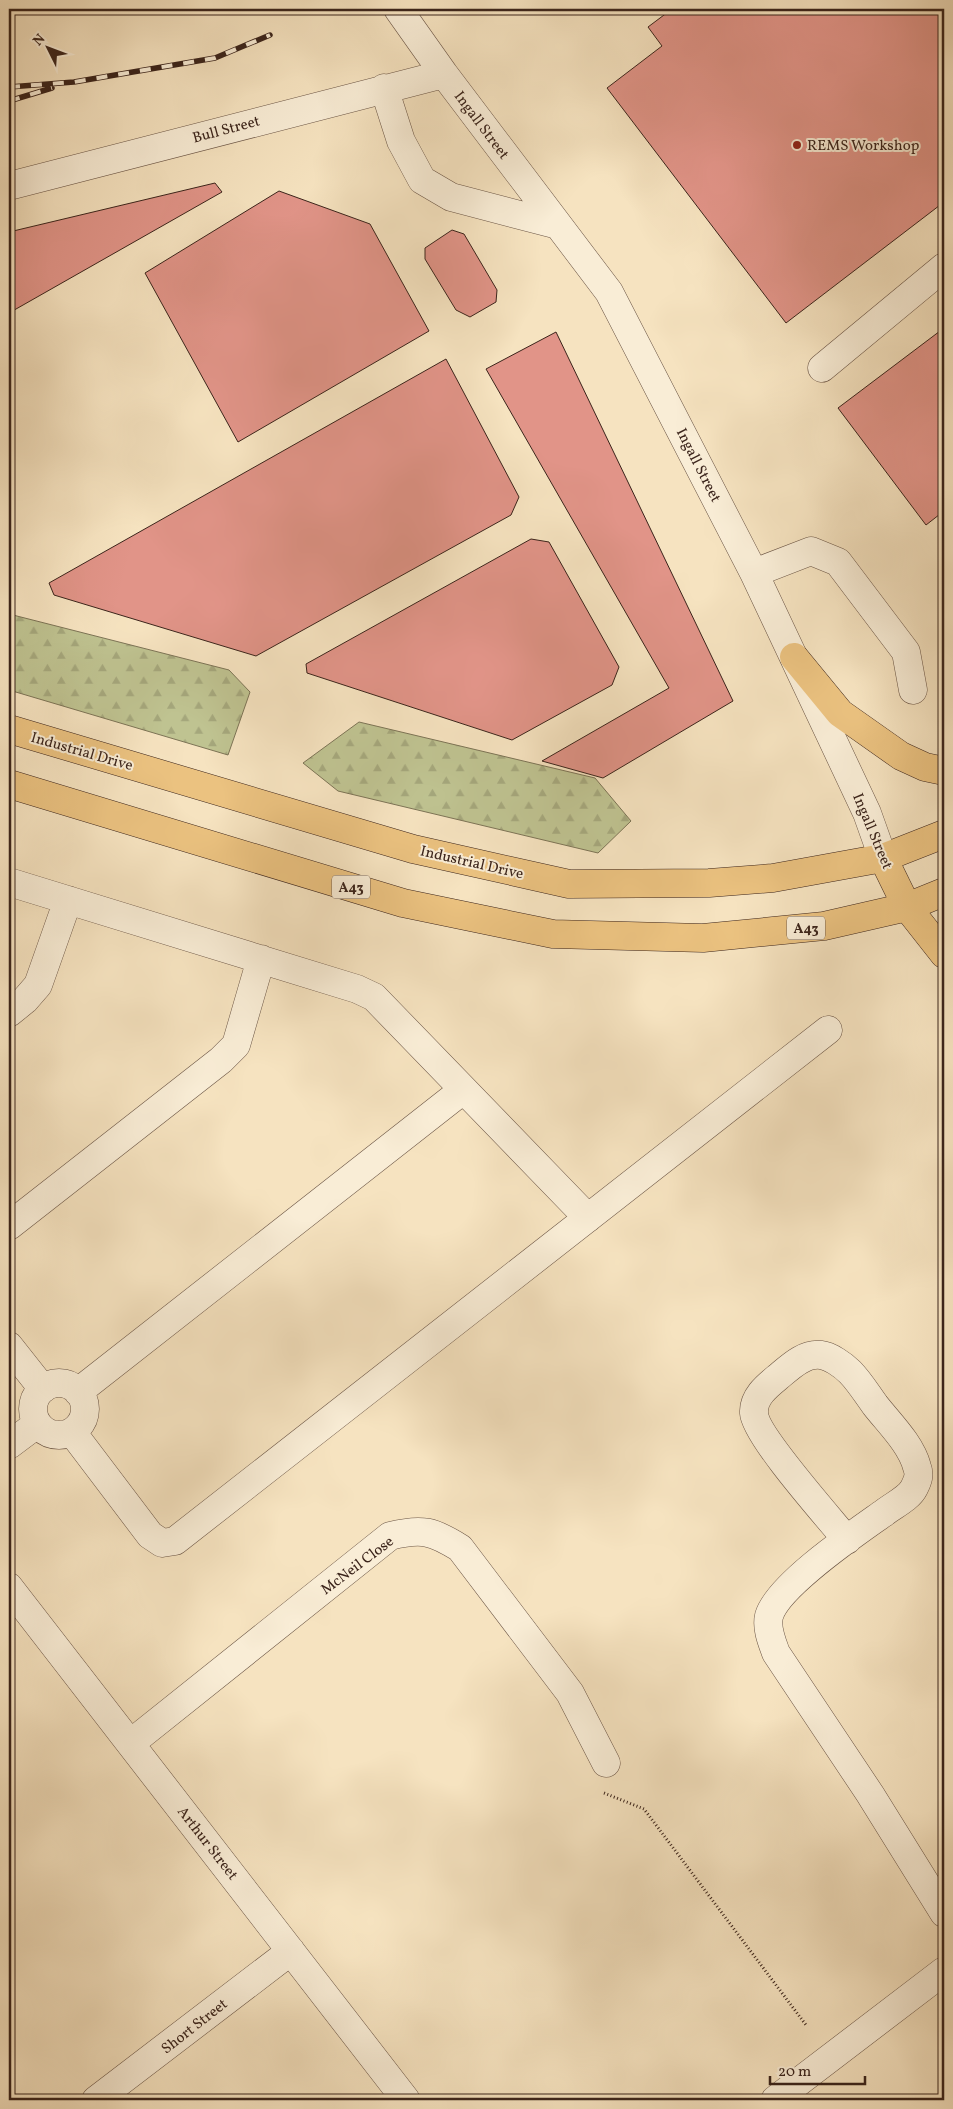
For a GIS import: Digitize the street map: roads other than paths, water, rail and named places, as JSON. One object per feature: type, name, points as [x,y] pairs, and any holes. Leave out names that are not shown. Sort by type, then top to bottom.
[{"type":"main road","points":[[794,657],[840,713],[901,756],[925,767],[944,772]]},
{"type":"main road","name":"Industrial Drive","points":[[9,729],[413,849],[569,884],[709,883],[773,878],[883,858],[944,834]]},
{"type":"main road","name":"A43","points":[[9,784],[404,903],[553,934],[703,938],[824,926],[907,907],[944,892]]},
{"type":"main road","name":"Ingall Street","points":[[883,858],[907,907],[944,954]]},
{"type":"street","name":"Ingall Street","points":[[399,9],[444,74],[609,292],[754,573],[867,813],[883,858]]},
{"type":"street","name":"Bull Street","points":[[9,186],[444,74]]},
{"type":"street","points":[[384,88],[401,141],[422,180],[451,197],[558,225]]},
{"type":"street","points":[[822,368],[944,267]]},
{"type":"street","points":[[754,573],[811,551],[838,562],[906,652],[913,690]]},
{"type":"street","points":[[9,882],[357,989],[374,997],[588,1218]]},
{"type":"street","points":[[9,1013],[25,1000],[38,985],[68,900]]},
{"type":"street","points":[[9,1226],[221,1060],[236,1045],[261,960]]},
{"type":"street","points":[[72,1432],[150,1535],[162,1543],[175,1541],[828,1030]]},
{"type":"street","points":[[78,1392],[463,1090]]},
{"type":"street","points":[[9,1346],[42,1389]]},
{"type":"street","points":[[847,1540],[769,1443],[755,1421],[755,1406],[762,1390],[799,1360],[810,1356],[821,1355],[835,1360],[849,1371],[907,1447],[917,1465],[919,1478],[913,1491],[847,1540],[824,1556],[775,1603],[768,1618],[769,1633],[776,1653],[870,1794],[944,1914]]},
{"type":"street","points":[[64,1384],[78,1392],[82,1398],[84,1414],[82,1421],[72,1432],[56,1435],[48,1433],[37,1424],[33,1408],[34,1401],[42,1389],[50,1385],[64,1384]]},
{"type":"street","points":[[9,1445],[37,1424]]},
{"type":"street","name":"McNeil Close","points":[[131,1743],[390,1536],[410,1531],[428,1531],[443,1537],[460,1548],[472,1563],[570,1693],[606,1763]]},
{"type":"street","name":"Arthur Street","points":[[9,1588],[406,2100]]},
{"type":"street","name":"Short Street","points":[[96,2100],[291,1951]]},
{"type":"street","points":[[775,2100],[944,1971]]},
{"type":"railway","points":[[9,87],[74,82],[215,58],[270,35]]},
{"type":"railway","points":[[9,101],[52,88]]},
{"type":"place","name":"REMS Workshop","points":[[797,145]]}]
